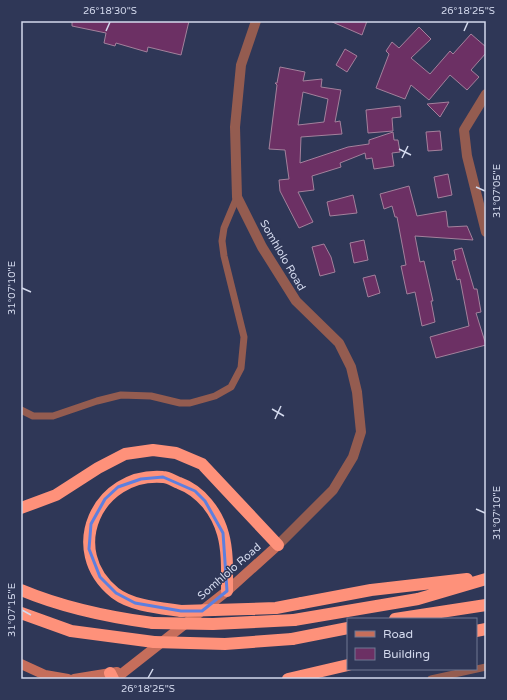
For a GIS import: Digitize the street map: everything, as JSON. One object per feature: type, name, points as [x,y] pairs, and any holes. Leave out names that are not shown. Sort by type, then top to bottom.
[{"type":"highway","points":[[21,508],[56,495],[98,468],[125,454],[153,450],[176,453],[202,464],[278,545]]},
{"type":"highway","points":[[227,591],[226,547],[223,533],[218,520],[196,491],[164,477],[141,478],[118,487],[105,499],[95,512],[91,524],[90,548],[92,561],[100,577],[116,593],[135,603],[181,611],[276,608],[371,590],[486,578]]},
{"type":"highway","points":[[21,590],[41,598],[91,613],[153,624],[213,624],[294,620],[418,599],[486,578]]},
{"type":"highway","points":[[402,618],[486,606]]},
{"type":"highway","points":[[21,613],[71,631],[154,642],[225,644],[292,639],[347,628]]},
{"type":"highway","points":[[288,679],[347,665]]},
{"type":"main road","name":"Somhlolo Road","points":[[74,679],[113,677],[125,671],[227,591],[278,545]]},
{"type":"main road","points":[[21,664],[45,675],[68,679]]},
{"type":"street","name":"Somhlolo Road","points":[[256,21],[241,64],[235,127],[237,197],[262,247],[296,301],[339,343],[351,367],[357,392],[361,432],[353,457],[333,490],[278,545]]},
{"type":"street","points":[[486,94],[464,130],[467,156],[486,232]]},
{"type":"lane","points":[[21,410],[33,416],[54,416],[97,401],[122,395],[151,396],[180,403],[190,403],[215,396],[231,387],[241,368],[244,337],[224,256],[222,242],[224,228],[237,197]]},
{"type":"lane","points":[[431,679],[472,670]]},
{"type":"highlighted area","points":[[163,477],[195,491],[205,501],[223,533],[227,591],[202,611],[181,611],[135,603],[116,593],[100,577],[89,549],[91,524],[105,499],[118,487],[141,479]]},
{"type":"building","points":[[72,21],[189,21],[181,55],[148,47],[147,52],[116,43],[115,46],[104,43],[106,33],[72,26]]},
{"type":"building","points":[[330,21],[367,21],[362,35]]},
{"type":"building","points":[[419,27],[431,39],[411,58],[430,74],[450,51],[453,54],[471,34],[486,47],[486,53],[471,70],[479,77],[467,90],[450,75],[429,100],[411,85],[405,99],[376,88],[389,54],[386,51],[392,42],[399,48]]},
{"type":"building","points":[[345,49],[357,56],[347,72],[336,65]]},
{"type":"building","points":[[280,67],[305,72],[303,81],[322,79],[321,87],[341,90],[335,122],[340,121],[342,134],[301,137],[300,163],[348,147],[369,144],[369,140],[393,132],[394,140],[398,140],[400,152],[392,153],[394,166],[374,169],[372,158],[366,159],[365,153],[340,163],[341,167],[312,176],[314,190],[298,192],[313,222],[299,228],[280,191],[279,180],[289,179],[285,150],[269,149],[277,85],[275,83],[277,83]],"holes":[[[303,92],[328,99],[324,122],[298,125]]]},
{"type":"building","points":[[449,102],[440,117],[427,104]]},
{"type":"building","points":[[400,106],[401,117],[392,118],[393,131],[368,133],[366,110]]},
{"type":"building","points":[[440,131],[442,150],[428,151],[426,132]]},
{"type":"building","points":[[448,174],[452,195],[438,198],[434,177]]},
{"type":"building","points":[[409,186],[417,216],[446,211],[448,227],[467,226],[473,240],[415,236],[420,262],[424,261],[433,301],[431,301],[435,322],[422,326],[415,292],[407,294],[401,266],[406,265],[397,217],[395,217],[392,206],[384,209],[380,194]]},
{"type":"building","points":[[353,195],[357,213],[330,216],[327,202]]},
{"type":"building","points":[[364,240],[368,260],[354,263],[350,243]]},
{"type":"building","points":[[324,244],[331,257],[335,272],[320,276],[312,247]]},
{"type":"building","points":[[462,248],[474,289],[477,289],[481,312],[476,313],[486,345],[436,358],[430,337],[469,326],[460,279],[457,280],[452,261],[456,260],[454,250]]},
{"type":"building","points":[[375,275],[380,293],[368,297],[363,278]]}]
